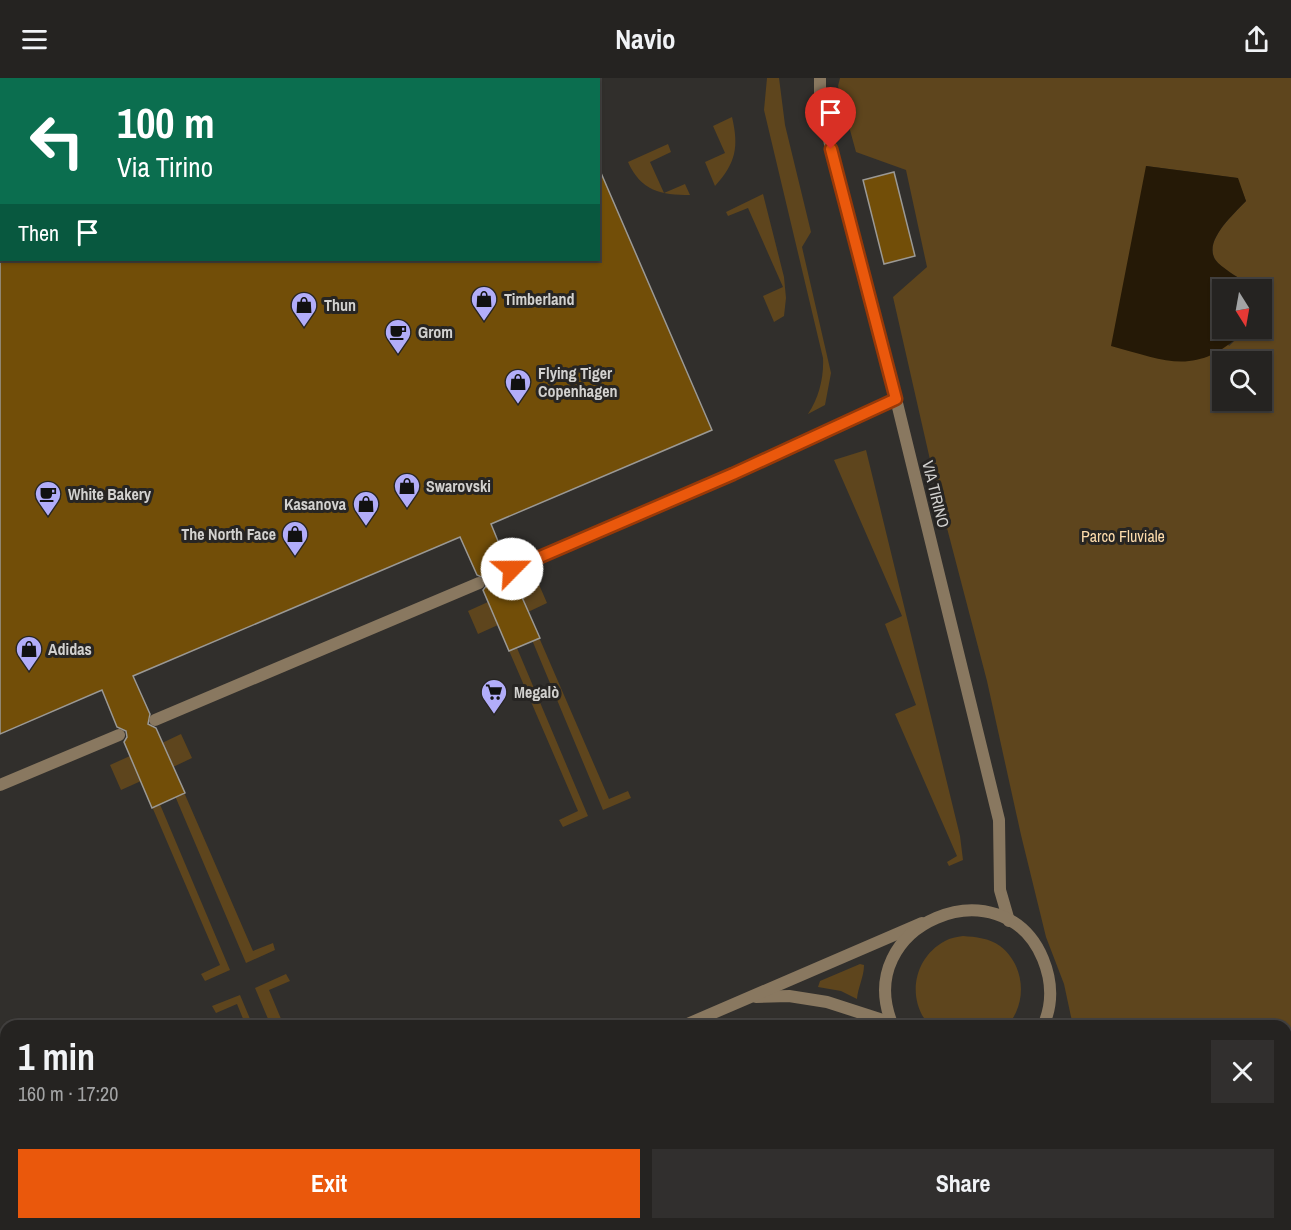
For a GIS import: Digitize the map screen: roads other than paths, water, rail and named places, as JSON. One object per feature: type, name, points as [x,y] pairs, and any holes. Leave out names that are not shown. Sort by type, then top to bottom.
[{"type":"street","name":"VIA TIRINO","points":[[820,78],[820,96],[831,149],[896,399],[999,820],[1000,891],[1009,921]]},
{"type":"street","points":[[512,569],[733,474],[896,399]]},
{"type":"street","points":[[155,720],[478,583]]},
{"type":"street","points":[[0,785],[119,735]]},
{"type":"street","points":[[696,1020],[928,920],[955,911],[983,911],[1009,921],[1026,934],[1040,951],[1048,971],[1051,993],[1050,1020]]},
{"type":"street","points":[[891,1020],[886,1000],[887,976],[895,954],[909,934],[928,920]]},
{"type":"street","points":[[1044,1020],[1051,993]]},
{"type":"street","points":[[746,998],[789,996],[827,1002],[880,1020]]},
{"type":"place","name":"Timberland","points":[[484,322]]},
{"type":"place","name":"Thun","points":[[304,328]]},
{"type":"place","name":"Grom","points":[[398,355]]},
{"type":"place","name":"Flying Tiger Copenhagen","points":[[518,405]]},
{"type":"place","name":"Swarovski","points":[[407,509]]},
{"type":"place","name":"White Bakery","points":[[48,517]]},
{"type":"place","name":"Kasanova","points":[[366,527]]},
{"type":"place","name":"The North Face","points":[[295,557]]},
{"type":"place","name":"Adidas","points":[[29,672]]},
{"type":"place","name":"Megalò","points":[[494,715]]},
{"type":"park label","name":"Parco Fluviale","points":[[1123,536]]}]
